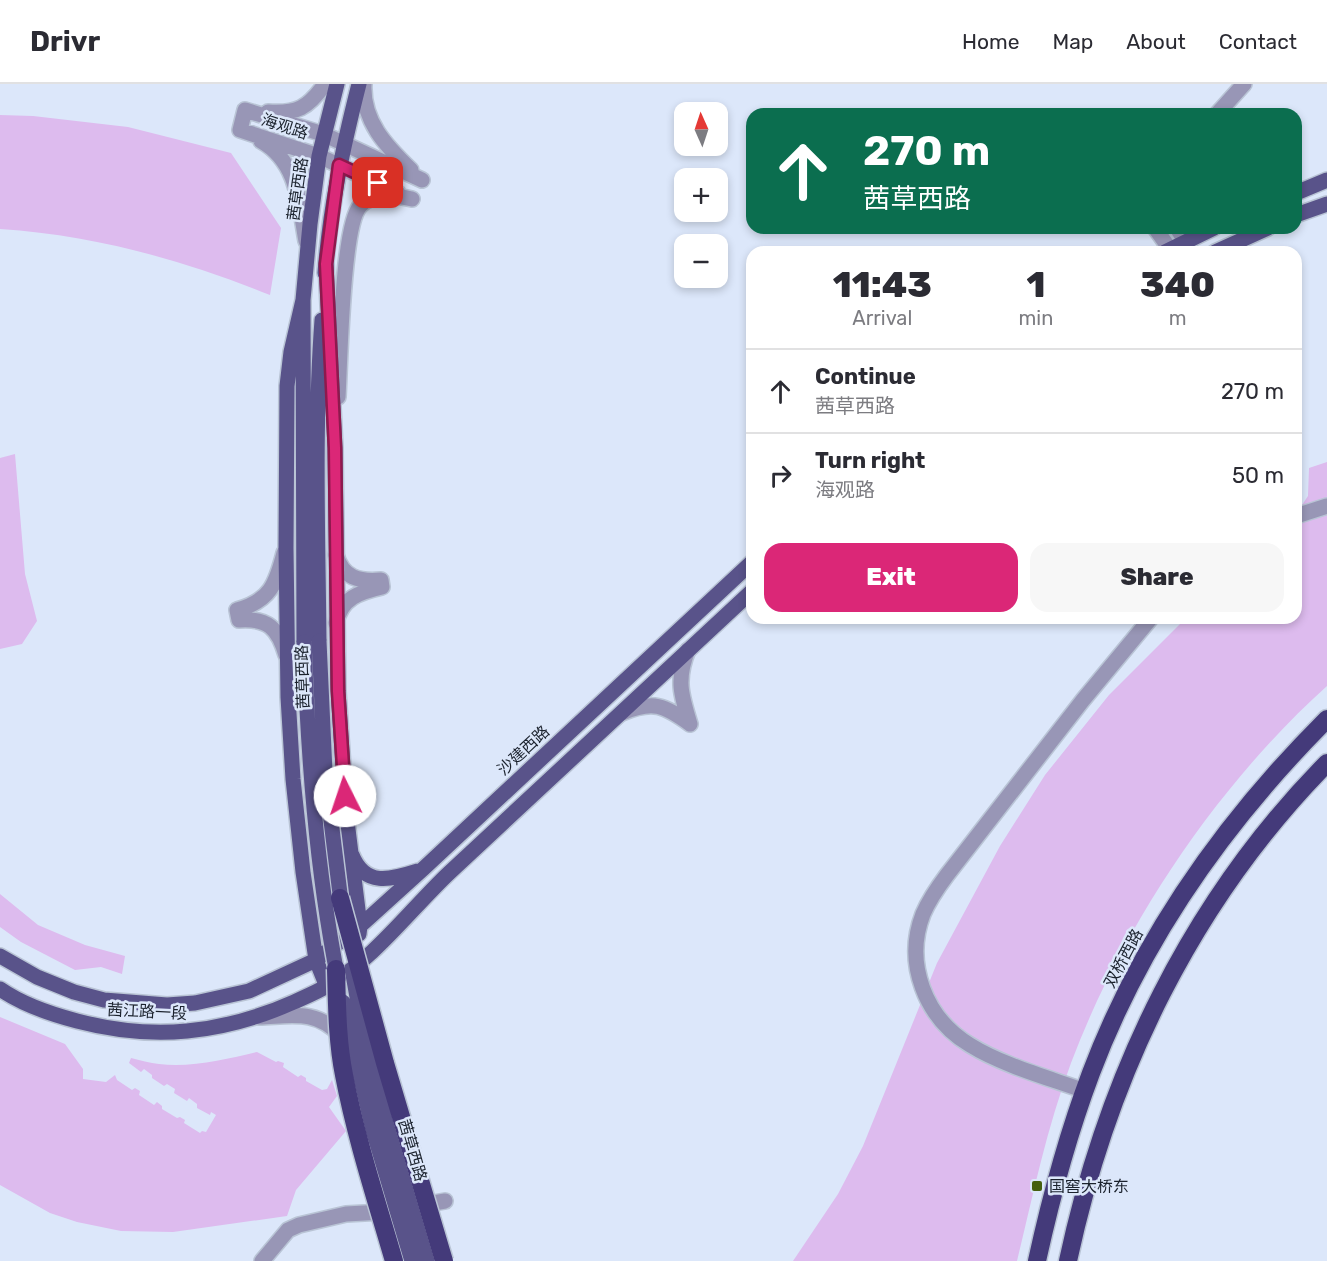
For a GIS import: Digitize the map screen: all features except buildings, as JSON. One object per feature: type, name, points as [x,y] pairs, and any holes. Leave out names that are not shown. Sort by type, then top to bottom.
[{"type":"highway","points":[[1310,736],[1327,714]]},
{"type":"highway","name":"双桥西路","points":[[1037,1261],[1060,1166],[1085,1091],[1111,1026],[1130,987],[1171,912],[1220,840],[1266,783],[1327,719]]},
{"type":"highway","points":[[1068,1261],[1087,1185],[1109,1113],[1159,998],[1199,926],[1247,856],[1327,763]]},
{"type":"highway","points":[[340,898],[385,1063],[444,1261]]},
{"type":"highway","points":[[336,969],[339,1038],[344,1073],[357,1135],[394,1261]]},
{"type":"main road","name":"茜草西路","points":[[337,84],[319,156],[303,300],[312,641],[340,898],[351,965],[375,1082],[427,1261]]},
{"type":"main road","name":"茜草西路","points":[[362,84],[339,165],[326,264],[319,353],[310,774],[336,969],[361,1086],[412,1261]]},
{"type":"main road","points":[[1302,190],[1327,180]]},
{"type":"main road","points":[[1302,213],[1327,204]]},
{"type":"main road","points":[[1187,246],[1205,234]]},
{"type":"main road","points":[[1228,246],[1255,234]]},
{"type":"main road","points":[[326,264],[335,448],[338,691],[346,813],[360,926],[356,967]]},
{"type":"main road","points":[[303,300],[291,352],[287,386],[286,658],[297,819],[316,960],[327,987],[356,967],[437,885],[746,597]]},
{"type":"main road","name":"沙建西路","points":[[316,960],[360,926],[423,869],[746,568]]},
{"type":"main road","points":[[297,819],[346,813]]},
{"type":"main road","points":[[350,848],[361,870],[376,879],[393,878],[423,869]]},
{"type":"main road","name":"茜江路一段","points":[[0,956],[37,977],[74,992],[105,1000],[167,1005],[195,1003],[249,991],[316,960]]},
{"type":"main road","name":"茜江路一段","points":[[0,989],[39,1010],[97,1026],[157,1033],[198,1031],[230,1025],[257,1017],[327,987]]},
{"type":"street","points":[[246,110],[292,112],[314,100],[325,84]]},
{"type":"street","points":[[335,448],[351,223],[361,205],[371,199],[395,195],[412,199],[422,180],[394,154],[378,134],[366,108],[362,84]]},
{"type":"street","points":[[1223,108],[1244,84]]},
{"type":"street","name":"海观路","points":[[412,199],[319,156],[240,130],[246,110],[323,134],[422,180]]},
{"type":"street","points":[[240,130],[276,151],[288,168],[298,193],[307,249]]},
{"type":"street","points":[[1302,514],[1327,506]]},
{"type":"street","points":[[286,548],[275,583],[270,591],[256,603],[237,610],[239,620],[256,620],[273,628],[278,634],[286,658]]},
{"type":"street","points":[[336,555],[347,574],[363,581],[381,580],[382,587],[364,591],[350,598],[338,614],[336,622]]},
{"type":"street","points":[[1085,1091],[989,1055],[970,1046],[951,1032],[927,999],[919,978],[916,938],[928,905],[947,875],[1146,624]]},
{"type":"street","points":[[619,714],[636,707],[661,706],[690,724],[680,682],[688,650]]},
{"type":"street","points":[[356,967],[368,1028],[412,1207]]},
{"type":"street","points":[[327,987],[383,1212]]},
{"type":"street","points":[[257,1017],[311,1016],[330,1024],[340,1035]]},
{"type":"street","points":[[340,1035],[368,1028]]},
{"type":"street","points":[[262,1261],[288,1230],[298,1225],[346,1214],[383,1212],[445,1201]]},
{"type":"shaded area","points":[[0,115],[33,116],[128,127],[231,153],[281,228],[270,295],[205,271],[138,251],[69,237],[0,229]]},
{"type":"shaded area","points":[[15,454],[25,574],[37,621],[22,644],[0,649],[0,458]]},
{"type":"shaded area","points":[[1327,462],[1327,686],[1248,767],[1211,812],[1177,860],[1117,960],[1092,1011],[1062,1087],[1041,1161],[1017,1261],[793,1261],[838,1194],[863,1146],[937,963],[1000,846],[1045,775],[1109,695],[1180,624],[1302,624],[1302,505],[1308,496],[1309,468]]},
{"type":"shaded area","points":[[0,894],[38,925],[85,945],[125,956],[122,974],[101,967],[75,970],[21,942],[0,927]]},
{"type":"shaded area","points":[[0,1017],[65,1044],[83,1069],[83,1079],[106,1082],[115,1075],[117,1080],[132,1090],[135,1088],[140,1091],[139,1095],[154,1105],[157,1102],[162,1109],[185,1120],[184,1123],[200,1133],[206,1132],[216,1115],[211,1112],[210,1115],[197,1108],[197,1104],[189,1098],[187,1101],[174,1093],[175,1089],[167,1084],[164,1086],[144,1069],[141,1072],[129,1063],[131,1058],[159,1064],[184,1065],[257,1052],[276,1062],[284,1063],[283,1067],[298,1077],[301,1075],[306,1078],[306,1081],[322,1090],[327,1089],[332,1080],[337,1096],[329,1107],[346,1131],[296,1190],[287,1216],[173,1232],[121,1231],[77,1222],[50,1213],[0,1185]]},
{"type":"place","name":"国窖大桥东","points":[[1037,1186]]},
{"type":"route","points":[[345,796],[338,691],[335,448],[326,264],[339,165],[378,183]]}]
